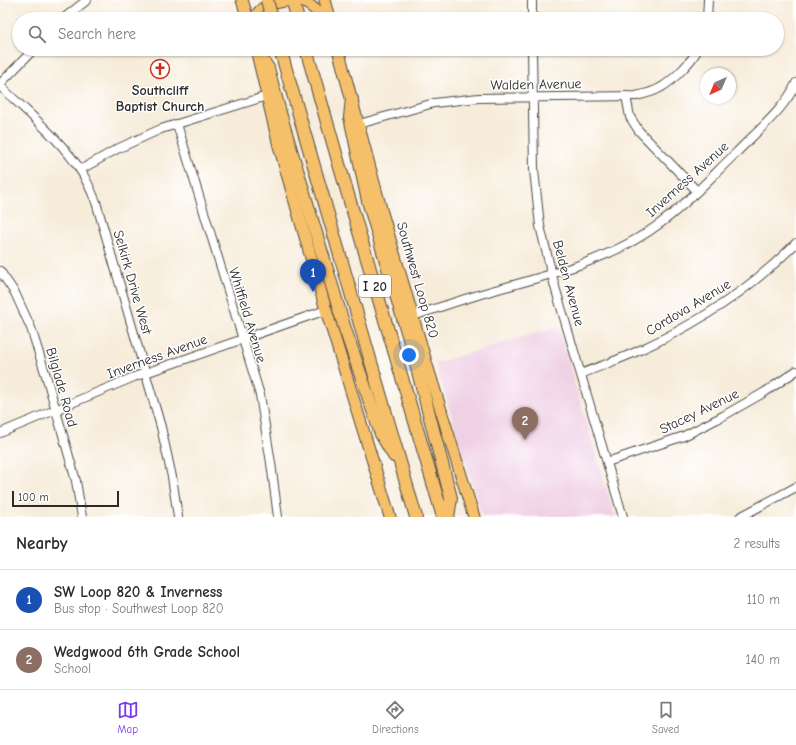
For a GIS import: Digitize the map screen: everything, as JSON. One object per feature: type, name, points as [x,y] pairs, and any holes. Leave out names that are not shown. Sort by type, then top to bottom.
[{"type":"highway","points":[[267,0],[270,12]]},
{"type":"highway","points":[[292,0],[296,12]]},
{"type":"highway","points":[[261,56],[268,68],[282,120],[345,329],[381,434],[403,471]]},
{"type":"highway","name":"I 20","points":[[282,56],[416,517]]},
{"type":"highway","name":"I 20","points":[[308,56],[443,517]]},
{"type":"highway","points":[[352,99],[350,117],[368,201],[412,345],[451,498],[448,517]]},
{"type":"main road","points":[[242,0],[246,12]]},
{"type":"main road","points":[[259,12],[265,6],[292,0]]},
{"type":"main road","points":[[298,0],[305,2],[318,12]]},
{"type":"main road","points":[[325,0],[328,12]]},
{"type":"main road","points":[[258,56],[279,146],[326,310],[390,517]]},
{"type":"main road","name":"Southwest Loop 820","points":[[340,56],[413,316],[474,517]]},
{"type":"street","points":[[72,12],[87,0]]},
{"type":"street","points":[[532,0],[532,12]]},
{"type":"street","points":[[707,12],[708,0]]},
{"type":"street","points":[[0,85],[27,56]]},
{"type":"street","name":"Belden Avenue","points":[[532,56],[534,170],[540,226],[580,374],[623,517]]},
{"type":"street","name":"Walden Avenue","points":[[359,124],[434,103],[479,98],[642,95],[662,87],[693,56]]},
{"type":"street","name":"Inverness Avenue","points":[[413,316],[580,265],[632,242],[661,223],[697,191],[771,118],[785,101],[796,84]]},
{"type":"street","name":"Selkirk Drive West","points":[[0,85],[74,161],[88,183],[96,202],[161,427],[172,477],[178,517]]},
{"type":"street","points":[[80,170],[136,139],[177,124],[267,96]]},
{"type":"street","points":[[626,96],[627,108],[633,124],[676,171],[697,191]]},
{"type":"street","name":"Whitfield Avenue","points":[[177,124],[260,395],[278,517]]},
{"type":"street","name":"Cordova Avenue","points":[[580,374],[645,348],[715,309],[764,273],[796,243]]},
{"type":"street","name":"Bilglade Road","points":[[0,271],[15,293],[31,328],[76,481],[82,517]]},
{"type":"street","name":"Inverness Avenue","points":[[0,433],[145,373],[326,310]]},
{"type":"street","name":"Stacey Avenue","points":[[607,462],[684,436],[765,392],[796,371]]},
{"type":"street","points":[[740,517],[796,487]]},
{"type":"shaded area","points":[[558,327],[615,517],[483,517],[435,363]]},
{"type":"place","name":"Southcliff Baptist Church","points":[[160,69]]},
{"type":"place","name":"SW Loop 820 & Inverness","points":[[313,292]]},
{"type":"place","name":"Wedgwood 6th Grade School","points":[[525,440]]}]
